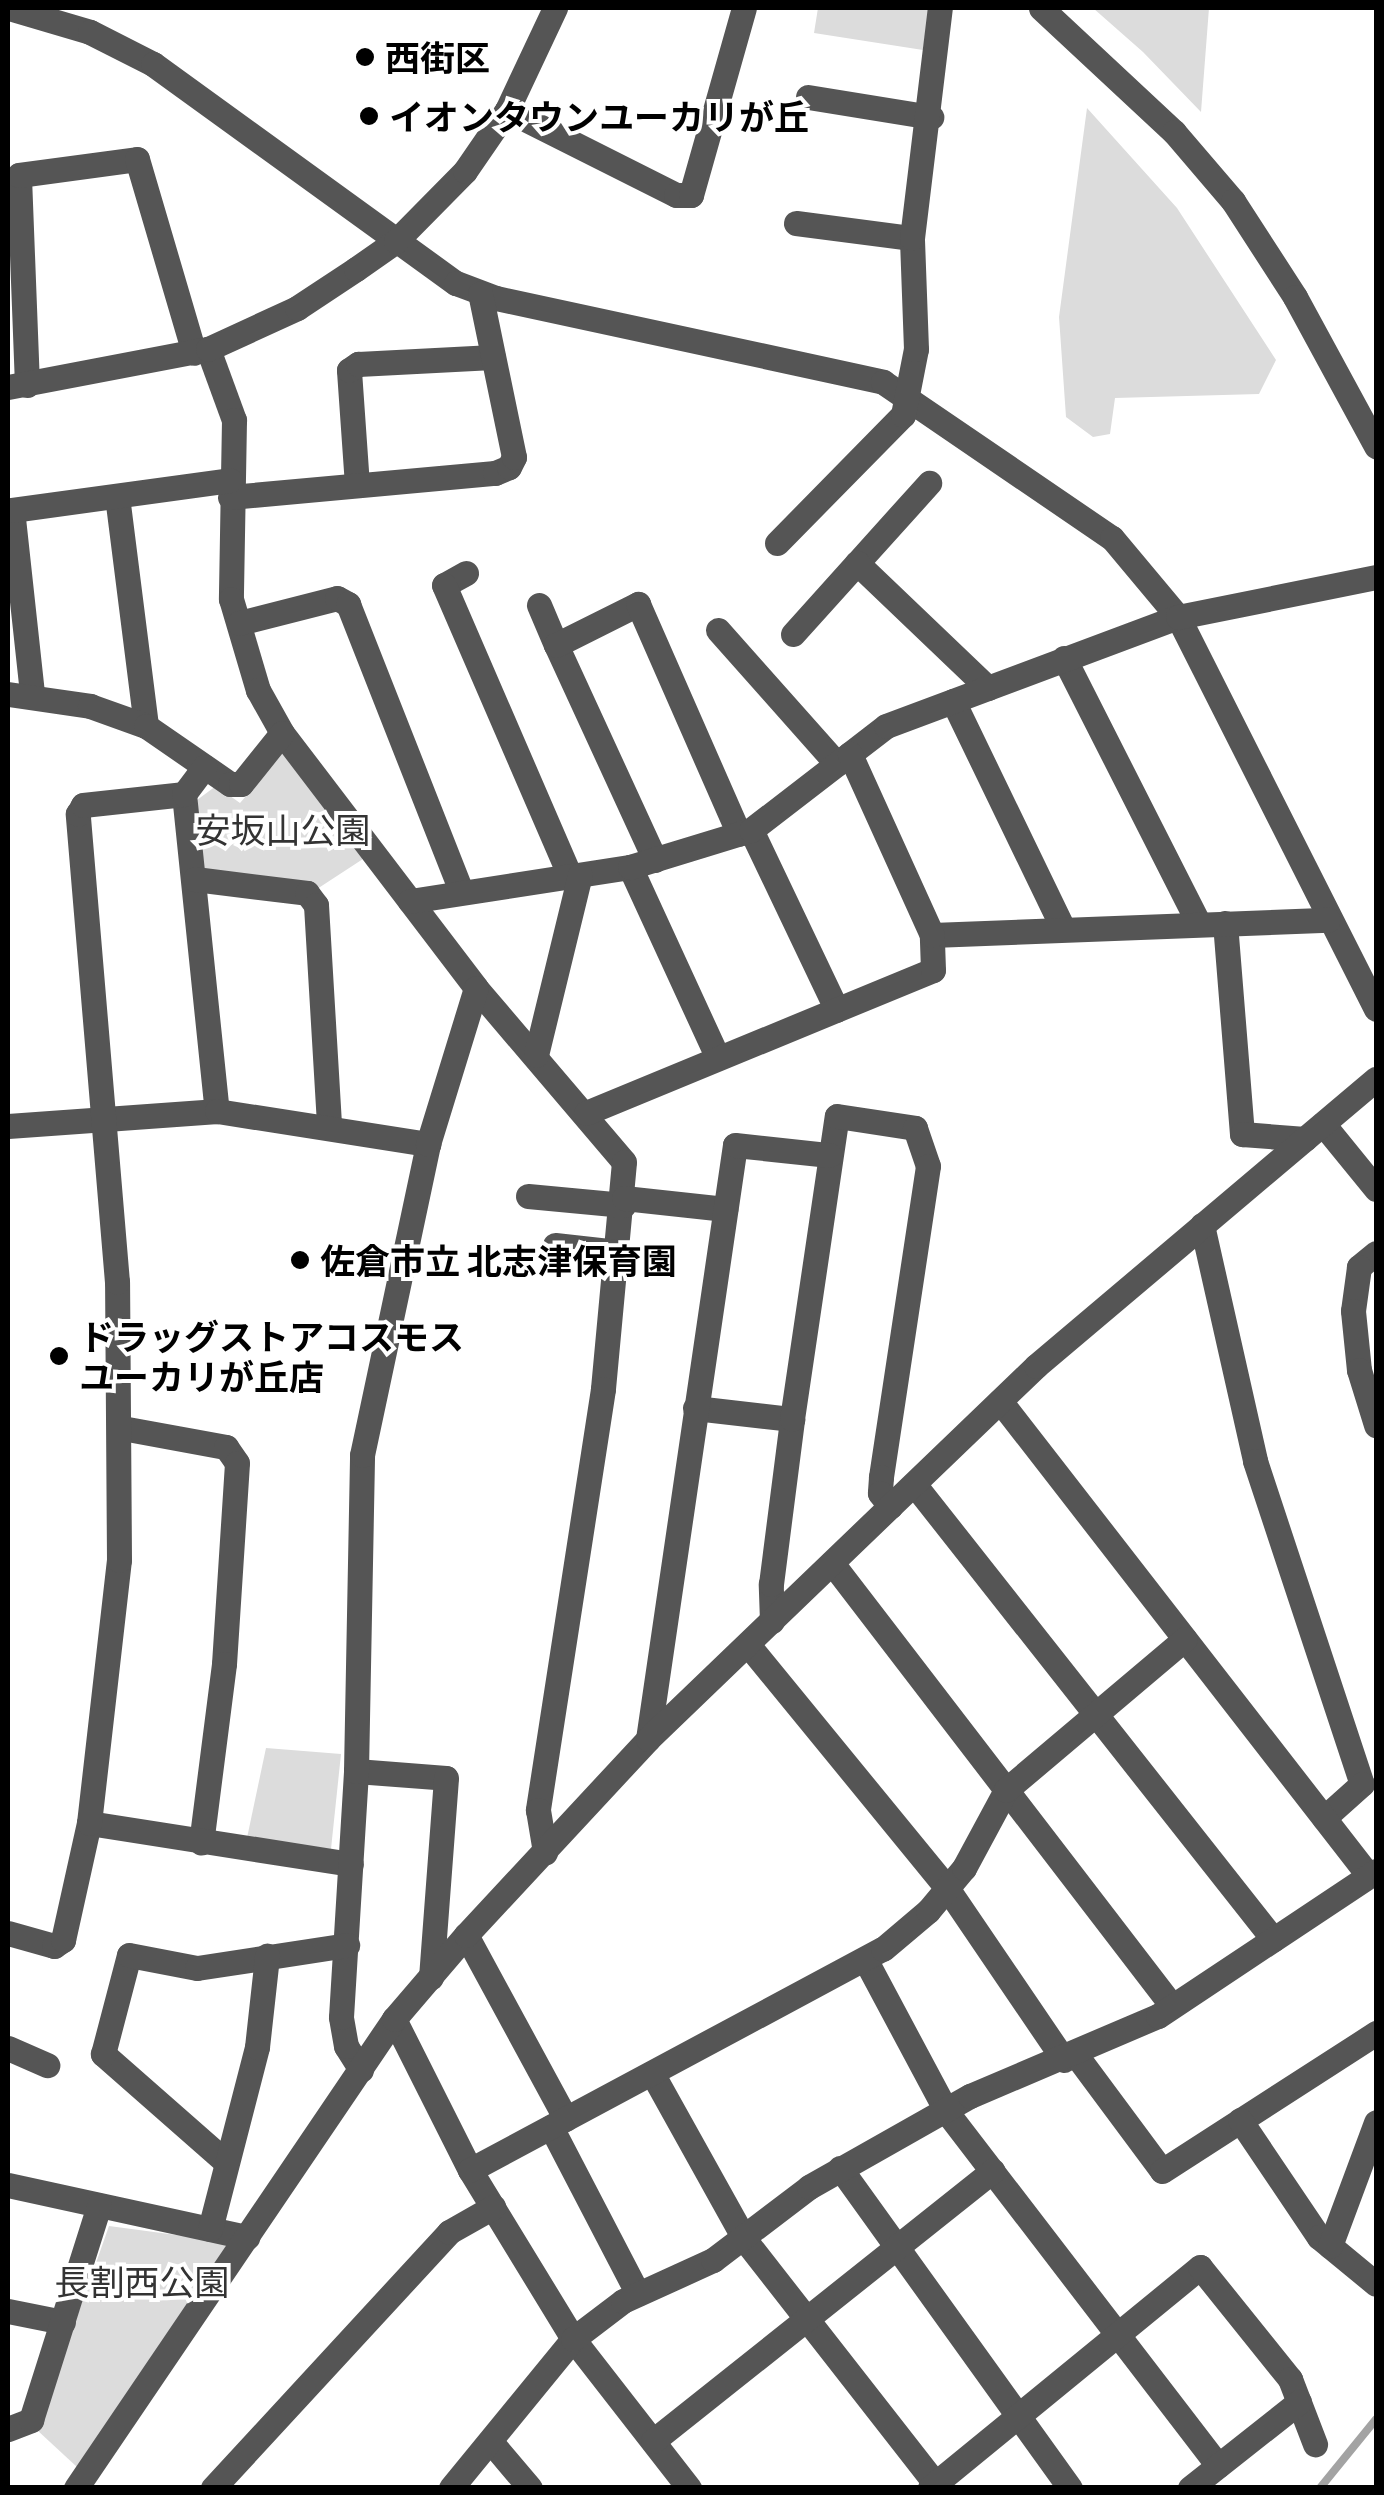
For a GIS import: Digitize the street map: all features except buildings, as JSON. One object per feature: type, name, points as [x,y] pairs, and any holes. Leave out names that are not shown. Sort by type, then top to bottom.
[{"type":"street","points":[[8,8],[90,32],[153,64],[396,241],[480,293],[883,382],[909,394],[1112,538],[1178,617],[1376,1009]]},
{"type":"street","points":[[545,1852],[538,1810],[618,1252],[624,1162],[476,988],[282,733],[253,680],[230,580],[234,420],[201,351],[136,159],[20,175],[17,386],[201,351],[297,308],[396,241],[466,171],[507,110],[555,8]]},
{"type":"street","points":[[507,110],[676,195],[692,195],[744,8]]},
{"type":"street","points":[[777,544],[903,415],[916,349],[912,238],[931,117],[940,8]]},
{"type":"street","points":[[1042,8],[1174,132],[1233,201],[1296,297],[1376,446]]},
{"type":"street","points":[[808,97],[931,117]]},
{"type":"street","points":[[796,223],[912,238]]},
{"type":"street","points":[[282,733],[241,784],[204,767],[146,726],[20,693],[12,510],[118,496],[357,486],[496,473],[509,466],[514,457],[480,293]]},
{"type":"street","points":[[357,486],[349,370],[358,364],[493,357]]},
{"type":"street","points":[[792,634],[929,482]]},
{"type":"street","points":[[118,496],[146,726]]},
{"type":"street","points":[[858,563],[988,688]]},
{"type":"street","points":[[466,574],[444,585],[575,876],[536,1055]]},
{"type":"street","points":[[410,901],[460,888],[575,876],[642,864],[744,832],[886,726],[1178,617],[1376,577]]},
{"type":"street","points":[[239,623],[336,598],[348,604],[460,888]]},
{"type":"street","points":[[556,644],[638,604],[744,832],[837,1010]]},
{"type":"street","points":[[538,605],[718,1058]]},
{"type":"street","points":[[586,1113],[933,970],[932,936],[844,759],[718,630]]},
{"type":"street","points":[[1064,658],[1212,923],[1242,1134],[1314,1132],[1376,1190]]},
{"type":"street","points":[[953,701],[1063,930]]},
{"type":"street","points":[[204,767],[184,794],[217,1111]]},
{"type":"street","points":[[8,1933],[54,1946],[63,1940],[89,1823],[119,1560],[122,1428],[78,814],[83,805],[184,794]]},
{"type":"street","points":[[195,879],[307,892],[316,905],[329,1128]]},
{"type":"street","points":[[932,936],[1328,920]]},
{"type":"street","points":[[360,2070],[342,2032],[356,1771],[362,1454],[428,1144],[476,988]]},
{"type":"street","points":[[76,2488],[394,2019],[466,1935],[648,1739],[1000,1401],[1376,1079]]},
{"type":"street","points":[[8,1126],[217,1111],[428,1144]]},
{"type":"street","points":[[772,1622],[770,1584],[837,1116],[915,1128],[928,1166],[880,1493],[890,1507]]},
{"type":"street","points":[[648,1739],[735,1145],[829,1155]]},
{"type":"street","points":[[528,1196],[725,1209]]},
{"type":"street","points":[[1202,1225],[1254,1461],[1362,1784],[1324,1818]]},
{"type":"street","points":[[556,1245],[618,1252]]},
{"type":"street","points":[[1376,1253],[1359,1267],[1353,1311],[1359,1370],[1376,1425]]},
{"type":"street","points":[[451,2488],[573,2339],[638,2294],[745,2240],[840,2168],[946,2112],[1172,2006],[1373,1873],[1324,1818],[1000,1401]]},
{"type":"street","points":[[695,1408],[792,1419]]},
{"type":"street","points":[[122,1428],[226,1448],[237,1463],[224,1664],[201,1842]]},
{"type":"street","points":[[914,1484],[1274,1939]]},
{"type":"street","points":[[832,1564],[1172,2006]]},
{"type":"street","points":[[470,2170],[865,1959],[928,1911],[948,1888],[1006,1790],[1185,1640]]},
{"type":"street","points":[[749,1646],[948,1888],[1070,2057],[1162,2170],[1376,2033]]},
{"type":"street","points":[[356,1771],[446,1778],[431,1977]]},
{"type":"street","points":[[89,1823],[352,1864]]},
{"type":"street","points":[[466,1935],[638,2294]]},
{"type":"street","points":[[226,2162],[103,2054],[129,1955],[186,1968],[347,1945]]},
{"type":"street","points":[[210,2228],[257,2048],[267,1956]]},
{"type":"street","points":[[865,1959],[946,2112],[1119,2331],[1218,2466]]},
{"type":"street","points":[[394,2019],[470,2170],[573,2339],[689,2488]]},
{"type":"street","points":[[8,2048],[48,2066]]},
{"type":"street","points":[[652,2072],[745,2240],[935,2486],[1200,2268],[1290,2379],[1315,2444]]},
{"type":"street","points":[[1240,2120],[1330,2246],[1376,2284]]},
{"type":"street","points":[[1330,2246],[1376,2122]]},
{"type":"street","points":[[840,2168],[1070,2488]]},
{"type":"street","points":[[653,2441],[993,2171]]},
{"type":"street","points":[[8,2185],[247,2237]]},
{"type":"street","points":[[8,2429],[30,2420],[98,2206]]},
{"type":"street","points":[[213,2488],[449,2232],[493,2208]]},
{"type":"street","points":[[8,2311],[63,2322]]},
{"type":"street","points":[[1190,2488],[1299,2402]]},
{"type":"street","points":[[491,2442],[530,2488]]},
{"type":"green space","points":[[818,8],[929,8],[923,50],[814,33]]},
{"type":"green space","points":[[1093,8],[1209,8],[1201,112],[1143,52]]},
{"type":"green space","points":[[1087,108],[1177,208],[1276,360],[1259,394],[1115,398],[1110,434],[1093,437],[1066,417],[1059,317]]},
{"type":"green space","name":"安坂山公園","points":[[285,751],[366,857],[317,889],[204,869],[197,800],[216,786],[240,803]]},
{"type":"green space","points":[[266,1748],[341,1754],[331,1849],[247,1838]]},
{"type":"green space","name":"長割西公園","points":[[109,2226],[229,2242],[77,2467],[37,2430]]},
{"type":"waterway","points":[[1320,2488],[1376,2419]]},
{"type":"place","name":"西街区","points":[[365,57]]},
{"type":"place","name":"イオンタウンユーカリが丘","points":[[369,116]]},
{"type":"place","name":"佐倉市立 北志津保育園","points":[[300,1260]]},
{"type":"place","name":"ドラッグストアコスモス ユーカリが丘店","points":[[59,1356]]}]
